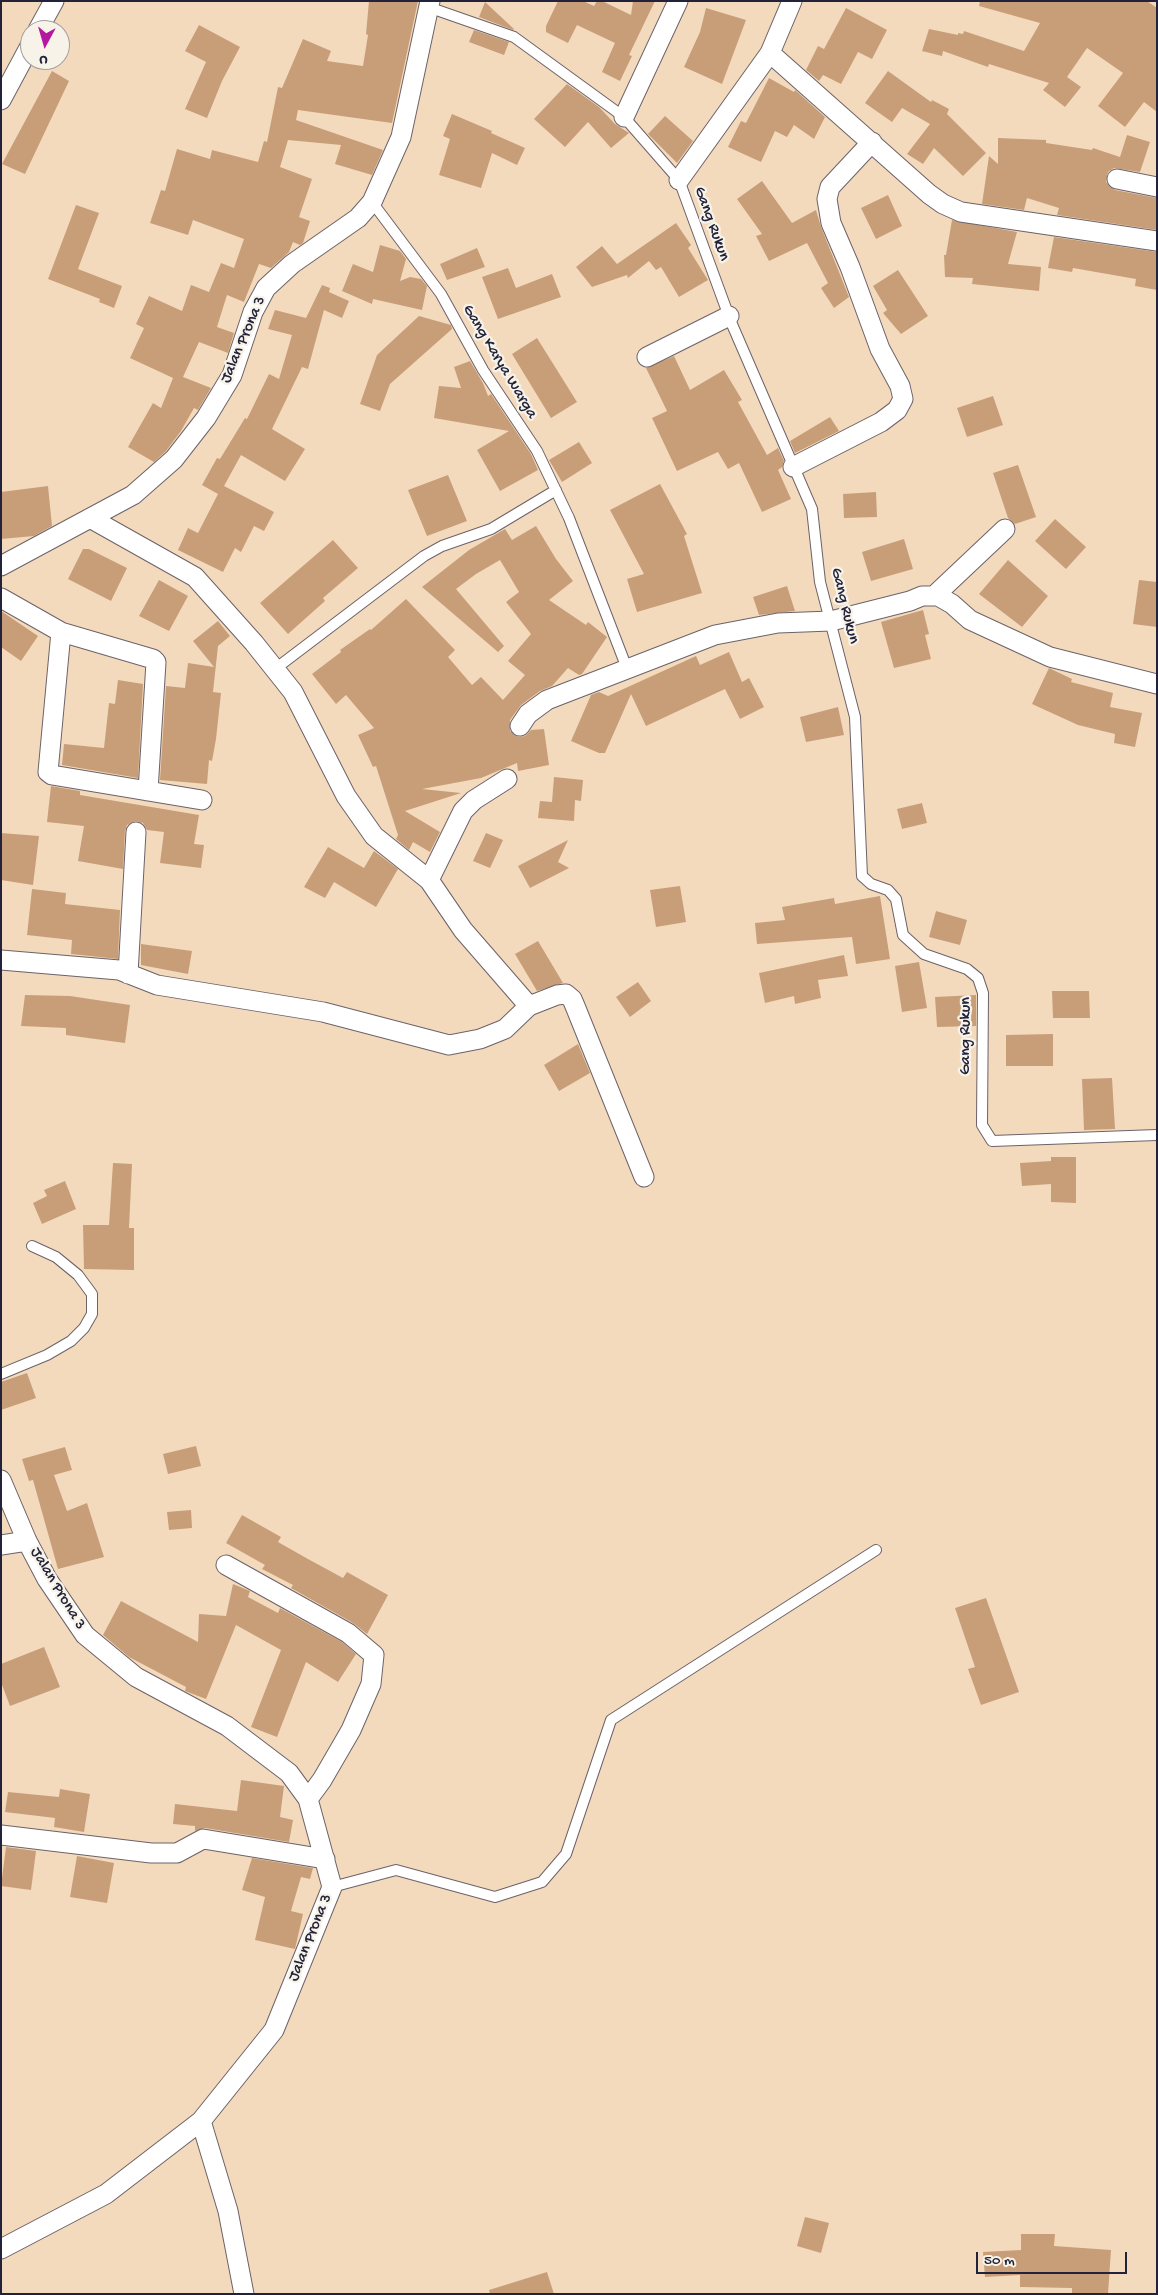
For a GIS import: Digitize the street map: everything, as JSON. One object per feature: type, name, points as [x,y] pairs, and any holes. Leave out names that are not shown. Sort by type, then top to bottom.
[{"type":"street","points":[[44,20],[54,1]]},
{"type":"street","points":[[624,117],[678,1]]},
{"type":"street","points":[[679,180],[770,53],[792,1]]},
{"type":"street","name":"Jalan Prona 3","points":[[1,566],[133,496],[174,459],[206,418],[232,375],[254,312],[266,288],[292,264],[358,218],[372,202],[401,137],[429,4]]},
{"type":"street","points":[[770,53],[929,194],[943,204],[961,212],[1157,241]]},
{"type":"street","points":[[1,100],[20,65]]},
{"type":"street","points":[[793,467],[881,422],[897,410],[903,399],[900,386],[880,349],[850,267],[831,223],[827,199],[830,187],[872,142]]},
{"type":"street","points":[[1117,179],[1157,187]]},
{"type":"street","points":[[647,357],[728,316]]},
{"type":"street","points":[[90,518],[195,577],[293,692],[346,796],[374,836],[429,880],[463,930],[529,1006]]},
{"type":"street","points":[[934,596],[1004,530]]},
{"type":"street","points":[[520,726],[528,714],[547,700],[715,635],[778,623],[831,621],[910,601],[922,596],[934,596],[952,604],[970,620],[1050,657],[1157,684]]},
{"type":"street","points":[[1,598],[61,632],[153,659],[156,662],[148,791]]},
{"type":"street","points":[[61,632],[48,772],[52,775],[202,800]]},
{"type":"street","points":[[429,880],[464,812],[474,800],[507,779]]},
{"type":"street","points":[[128,974],[136,832]]},
{"type":"street","points":[[1,960],[119,970],[157,985],[323,1012],[449,1045],[480,1039],[505,1028],[529,1006],[557,994],[566,994],[572,998],[644,1177]]},
{"type":"street","name":"Jalan Prona 3","points":[[1,1480],[47,1579],[85,1635],[136,1677],[227,1726],[289,1773],[308,1799],[332,1886],[274,2030],[200,2121],[106,2194],[1,2249]]},
{"type":"street","points":[[1,1545],[28,1541]]},
{"type":"street","points":[[226,1565],[348,1633],[374,1655],[371,1684],[351,1730],[322,1780],[308,1799]]},
{"type":"street","points":[[1,1836],[152,1853],[177,1853],[203,1839],[325,1859]]},
{"type":"street","points":[[200,2121],[228,2211],[244,2294]]},
{"type":"lane","name":"Gang Rukun","points":[[429,4],[514,37],[624,117],[679,180],[728,316],[812,509],[820,582],[855,717],[862,876],[871,884],[888,890],[896,899],[903,935],[924,954],[968,969],[978,978],[983,993],[982,1125],[992,1141],[1157,1135]]},
{"type":"lane","name":"Gang Karya Warga","points":[[372,202],[441,294],[484,370],[537,451],[581,548],[628,670]]},
{"type":"lane","points":[[274,669],[424,556],[442,546],[491,529],[556,490]]},
{"type":"lane","points":[[1,1374],[47,1355],[71,1340],[84,1328],[92,1314],[92,1294],[78,1275],[56,1257],[32,1246]]},
{"type":"lane","points":[[332,1886],[396,1870],[495,1897],[542,1882],[566,1854],[611,1720],[876,1550]]},
{"type":"building","points":[[369,1],[418,1],[392,123],[298,110],[296,120],[383,150],[372,175],[335,164],[341,145],[288,140],[280,167],[312,179],[299,217],[310,221],[303,243],[300,245],[293,242],[289,252],[271,268],[259,264],[244,302],[227,295],[217,327],[234,333],[228,353],[199,342],[183,377],[211,388],[198,410],[194,408],[181,431],[166,451],[154,462],[128,447],[153,403],[161,408],[173,378],[130,358],[144,328],[136,324],[149,296],[182,311],[191,285],[209,292],[221,263],[234,268],[244,239],[193,220],[188,235],[150,223],[161,190],[165,191],[177,149],[210,159],[212,150],[258,162],[264,141],[267,142],[278,87],[282,88],[303,39],[331,51],[327,61],[363,66],[368,35],[366,34]]},
{"type":"building","points":[[558,1],[583,1],[594,6],[597,1],[602,1],[631,15],[633,1],[655,1],[629,55],[632,56],[620,81],[602,72],[615,43],[577,25],[568,43],[546,32],[546,26]]},
{"type":"building","points":[[980,1],[1147,1],[1157,8],[1157,112],[1144,102],[1125,127],[1098,106],[1123,73],[1087,48],[1067,77],[1081,87],[1065,107],[1043,90],[1049,83],[989,64],[988,67],[943,51],[942,56],[922,51],[929,29],[958,35],[958,33],[963,34],[964,31],[1024,51],[1040,23],[979,6]]},
{"type":"building","points":[[485,2],[514,29],[479,17]]},
{"type":"building","points":[[706,8],[746,20],[722,84],[684,67],[700,32]]},
{"type":"building","points":[[846,8],[887,30],[872,59],[858,52],[841,84],[823,75],[819,81],[806,70],[818,46],[824,49]]},
{"type":"building","points":[[199,25],[240,47],[222,81],[207,118],[185,109],[206,62],[185,51]]},
{"type":"building","points":[[474,30],[509,42],[504,55],[469,42]]},
{"type":"building","points":[[52,71],[69,81],[25,174],[2,164]]},
{"type":"building","points":[[888,71],[931,102],[932,100],[949,109],[947,114],[986,153],[963,176],[934,148],[923,164],[907,154],[930,124],[902,108],[892,122],[865,103]]},
{"type":"building","points":[[769,78],[794,92],[795,90],[825,117],[814,139],[794,125],[787,137],[775,131],[761,162],[728,147],[741,121],[746,123]]},
{"type":"building","points":[[567,84],[599,107],[615,124],[629,133],[611,148],[588,122],[565,147],[534,119]]},
{"type":"building","points":[[452,114],[525,148],[517,165],[492,153],[481,188],[439,175],[450,139],[443,136]]},
{"type":"building","points":[[665,116],[693,141],[677,163],[648,134]]},
{"type":"building","points":[[1127,135],[1150,142],[1140,172],[1114,168],[1108,172],[1106,182],[1115,190],[1157,198],[1157,230],[1057,215],[1059,208],[1027,198],[1024,210],[982,204],[989,156],[998,164],[998,138],[1046,140],[1046,143],[1092,150],[1093,148],[1120,157]]},
{"type":"building","points":[[762,181],[792,223],[816,210],[849,297],[834,308],[821,288],[828,283],[807,243],[769,261],[756,236],[762,234],[737,199]]},
{"type":"building","points":[[888,195],[902,226],[876,239],[861,208]]},
{"type":"building","points":[[76,205],[99,213],[78,269],[122,286],[114,308],[99,302],[100,299],[48,279]]},
{"type":"building","points":[[952,220],[1017,232],[1008,264],[1041,267],[1039,291],[972,284],[973,278],[945,277],[944,255],[946,255]]},
{"type":"building","points":[[676,223],[691,245],[688,248],[708,280],[679,297],[661,267],[656,270],[649,261],[628,278],[627,275],[592,287],[576,267],[602,246],[617,264]]},
{"type":"building","points":[[1054,237],[1157,252],[1157,290],[1135,286],[1136,279],[1073,268],[1072,272],[1048,268]]},
{"type":"building","points":[[380,245],[400,251],[406,259],[400,281],[410,277],[421,279],[427,286],[422,310],[373,299],[372,304],[342,291],[353,264],[373,272]]},
{"type":"building","points":[[477,248],[485,267],[447,280],[440,264]]},
{"type":"building","points":[[508,268],[516,288],[552,274],[561,297],[498,319],[482,277]]},
{"type":"building","points":[[898,270],[928,316],[901,334],[883,313],[887,310],[873,286]]},
{"type":"building","points":[[322,285],[330,288],[329,292],[349,301],[342,318],[324,310],[308,369],[302,367],[272,429],[305,449],[285,481],[241,455],[224,486],[274,512],[264,531],[254,526],[241,552],[235,548],[223,572],[178,550],[188,528],[198,533],[218,494],[202,485],[217,458],[220,459],[245,418],[247,419],[269,374],[279,379],[292,335],[268,329],[275,310],[306,318]]},
{"type":"building","points":[[419,316],[451,325],[452,329],[390,384],[380,411],[360,404],[377,355]]},
{"type":"building","points":[[537,338],[577,402],[551,418],[512,354]]},
{"type":"building","points":[[674,356],[690,390],[724,370],[742,400],[738,402],[767,455],[778,448],[784,461],[782,467],[778,470],[791,499],[762,512],[739,463],[728,469],[718,452],[677,471],[652,418],[667,411],[646,368]]},
{"type":"building","points":[[470,361],[488,396],[491,394],[531,454],[538,470],[500,491],[477,450],[509,431],[434,418],[439,386],[461,388],[454,367]]},
{"type":"building","points":[[993,396],[1003,425],[967,437],[957,408]]},
{"type":"building","points":[[830,417],[839,431],[795,453],[790,441]]},
{"type":"building","points":[[579,442],[592,463],[562,482],[549,460]]},
{"type":"building","points":[[1018,465],[1036,517],[1015,524],[1008,518],[993,473]]},
{"type":"building","points":[[448,475],[467,521],[427,536],[408,490]]},
{"type":"building","points":[[660,484],[687,534],[684,536],[702,593],[637,612],[627,579],[644,574],[610,510]]},
{"type":"building","points":[[48,486],[52,526],[34,536],[1,539],[1,492]]},
{"type":"building","points":[[876,492],[877,517],[844,518],[843,494]]},
{"type":"building","points":[[1055,519],[1086,547],[1066,569],[1035,541]]},
{"type":"building","points":[[536,526],[556,559],[573,581],[549,600],[586,625],[588,622],[607,637],[582,674],[579,675],[568,668],[552,686],[540,691],[521,705],[510,720],[510,731],[519,737],[525,736],[531,730],[544,729],[549,765],[518,771],[517,763],[481,778],[422,789],[461,793],[405,811],[440,832],[430,852],[413,842],[409,850],[396,839],[398,835],[376,766],[373,767],[358,735],[374,728],[346,695],[336,704],[312,674],[341,652],[340,650],[371,630],[406,599],[455,650],[448,657],[472,685],[481,677],[503,700],[525,675],[508,661],[531,634],[506,602],[519,592],[500,560],[476,574],[456,589],[504,646],[498,652],[422,587],[469,550],[505,529],[512,540]]},
{"type":"building","points":[[904,539],[913,569],[871,581],[862,552]]},
{"type":"building","points":[[333,540],[358,568],[323,598],[325,601],[288,634],[260,603]]},
{"type":"building","points":[[83,549],[89,549],[127,568],[111,601],[68,579]]},
{"type":"building","points":[[1008,560],[1048,596],[1022,627],[979,594]]},
{"type":"building","points":[[159,580],[188,596],[169,631],[139,616]]},
{"type":"building","points":[[1139,580],[1157,582],[1157,627],[1133,624]]},
{"type":"building","points":[[787,586],[795,611],[759,615],[753,597]]},
{"type":"building","points":[[923,610],[929,634],[925,635],[931,659],[894,668],[881,622]]},
{"type":"building","points":[[1,611],[38,636],[21,661],[1,647]]},
{"type":"building","points":[[218,621],[230,636],[218,646],[213,692],[221,693],[216,739],[212,761],[209,760],[207,784],[160,780],[166,686],[185,688],[188,663],[214,667],[193,641]]},
{"type":"building","points":[[729,652],[742,682],[749,678],[764,707],[740,719],[725,689],[646,726],[631,694],[605,753],[599,753],[571,741],[591,695],[599,692],[608,696],[696,656],[700,665]]},
{"type":"building","points":[[1049,668],[1072,679],[1071,682],[1113,693],[1110,707],[1142,713],[1135,747],[1114,743],[1115,734],[1078,725],[1032,704]]},
{"type":"building","points":[[118,680],[143,684],[138,778],[62,765],[64,744],[104,748],[109,703],[115,704]]},
{"type":"building","points":[[838,707],[844,735],[806,742],[800,717]]},
{"type":"building","points":[[554,777],[583,780],[581,801],[575,800],[574,821],[538,818],[540,801],[552,802]]},
{"type":"building","points":[[51,786],[80,791],[80,795],[199,815],[194,844],[204,845],[201,868],[160,863],[164,832],[147,830],[143,823],[136,821],[127,825],[125,831],[123,869],[78,861],[84,826],[47,822]]},
{"type":"building","points":[[922,803],[927,823],[902,829],[897,809]]},
{"type":"building","points":[[1,833],[39,836],[33,885],[1,880]]},
{"type":"building","points":[[486,833],[503,840],[490,868],[473,861]]},
{"type":"building","points":[[568,840],[558,862],[569,868],[530,888],[518,866]]},
{"type":"building","points":[[328,847],[364,868],[374,851],[398,869],[376,907],[334,882],[325,898],[304,887]]},
{"type":"building","points":[[680,886],[686,922],[656,927],[650,890]]},
{"type":"building","points":[[32,889],[66,893],[65,904],[120,910],[118,959],[71,954],[72,940],[27,935]]},
{"type":"building","points":[[880,896],[890,959],[856,964],[852,937],[757,944],[755,923],[785,920],[782,907],[834,898],[835,904]]},
{"type":"building","points":[[936,911],[967,920],[960,945],[929,937]]},
{"type":"building","points":[[538,941],[563,983],[537,991],[515,954]]},
{"type":"building","points":[[141,944],[192,951],[188,974],[141,965]]},
{"type":"building","points":[[844,955],[848,976],[818,980],[821,998],[795,1004],[794,996],[765,1003],[759,973]]},
{"type":"building","points":[[919,962],[927,1008],[902,1012],[895,966]]},
{"type":"building","points":[[638,982],[651,1001],[630,1017],[616,997]]},
{"type":"building","points":[[1052,991],[1089,991],[1090,1018],[1053,1018]]},
{"type":"building","points":[[25,995],[70,996],[130,1005],[125,1043],[66,1035],[66,1028],[21,1026]]},
{"type":"building","points":[[976,995],[976,1026],[937,1027],[935,997]]},
{"type":"building","points":[[1053,1034],[1053,1066],[1006,1066],[1006,1035]]},
{"type":"building","points":[[578,1044],[590,1073],[559,1091],[544,1065]]},
{"type":"building","points":[[1112,1078],[1115,1129],[1084,1130],[1082,1079]]},
{"type":"building","points":[[1051,1157],[1076,1157],[1076,1203],[1051,1202],[1051,1184],[1022,1186],[1020,1163],[1051,1161]]},
{"type":"building","points":[[113,1163],[132,1164],[129,1228],[134,1228],[134,1270],[84,1269],[83,1225],[109,1225]]},
{"type":"building","points":[[65,1181],[76,1209],[42,1224],[33,1203],[47,1196],[44,1190]]},
{"type":"building","points":[[27,1373],[36,1398],[1,1410],[1,1382]]},
{"type":"building","points":[[196,1446],[201,1466],[168,1474],[163,1454]]},
{"type":"building","points":[[65,1447],[72,1470],[54,1475],[67,1511],[87,1503],[104,1557],[58,1569],[33,1480],[29,1481],[22,1459]]},
{"type":"building","points":[[191,1510],[192,1528],[169,1530],[167,1512]]},
{"type":"building","points":[[242,1515],[281,1537],[278,1542],[308,1559],[343,1578],[347,1572],[388,1595],[367,1634],[353,1623],[291,1588],[293,1585],[262,1569],[265,1565],[226,1543]]},
{"type":"building","points":[[233,1584],[250,1591],[248,1597],[278,1613],[280,1608],[342,1642],[356,1654],[338,1682],[306,1662],[277,1737],[251,1727],[281,1650],[236,1625],[206,1699],[185,1691],[186,1687],[129,1657],[103,1635],[121,1601],[198,1642],[199,1614],[226,1616]]},
{"type":"building","points":[[986,1598],[1019,1692],[981,1705],[968,1669],[975,1667],[955,1608]]},
{"type":"building","points":[[44,1647],[60,1687],[10,1706],[1,1682],[1,1664]]},
{"type":"building","points":[[241,1780],[284,1786],[280,1817],[293,1820],[289,1842],[205,1828],[195,1831],[195,1826],[173,1824],[175,1804],[237,1811]]},
{"type":"building","points":[[60,1789],[90,1794],[84,1832],[54,1827],[55,1818],[5,1812],[8,1792],[59,1797]]},
{"type":"building","points":[[6,1847],[36,1851],[31,1890],[1,1886]]},
{"type":"building","points":[[77,1856],[114,1863],[107,1903],[70,1897]]},
{"type":"building","points":[[252,1858],[313,1868],[310,1879],[301,1877],[291,1911],[303,1914],[295,1949],[255,1940],[265,1897],[242,1890]]},
{"type":"building","points":[[805,2217],[829,2223],[821,2253],[797,2246]]},
{"type":"building","points":[[1021,2234],[1055,2234],[1054,2246],[1111,2250],[1108,2294],[1072,2293],[1072,2288],[1020,2287],[1020,2275],[985,2277],[983,2252],[1021,2250]]},
{"type":"building","points":[[547,2272],[554,2294],[490,2294],[489,2290]]}]
